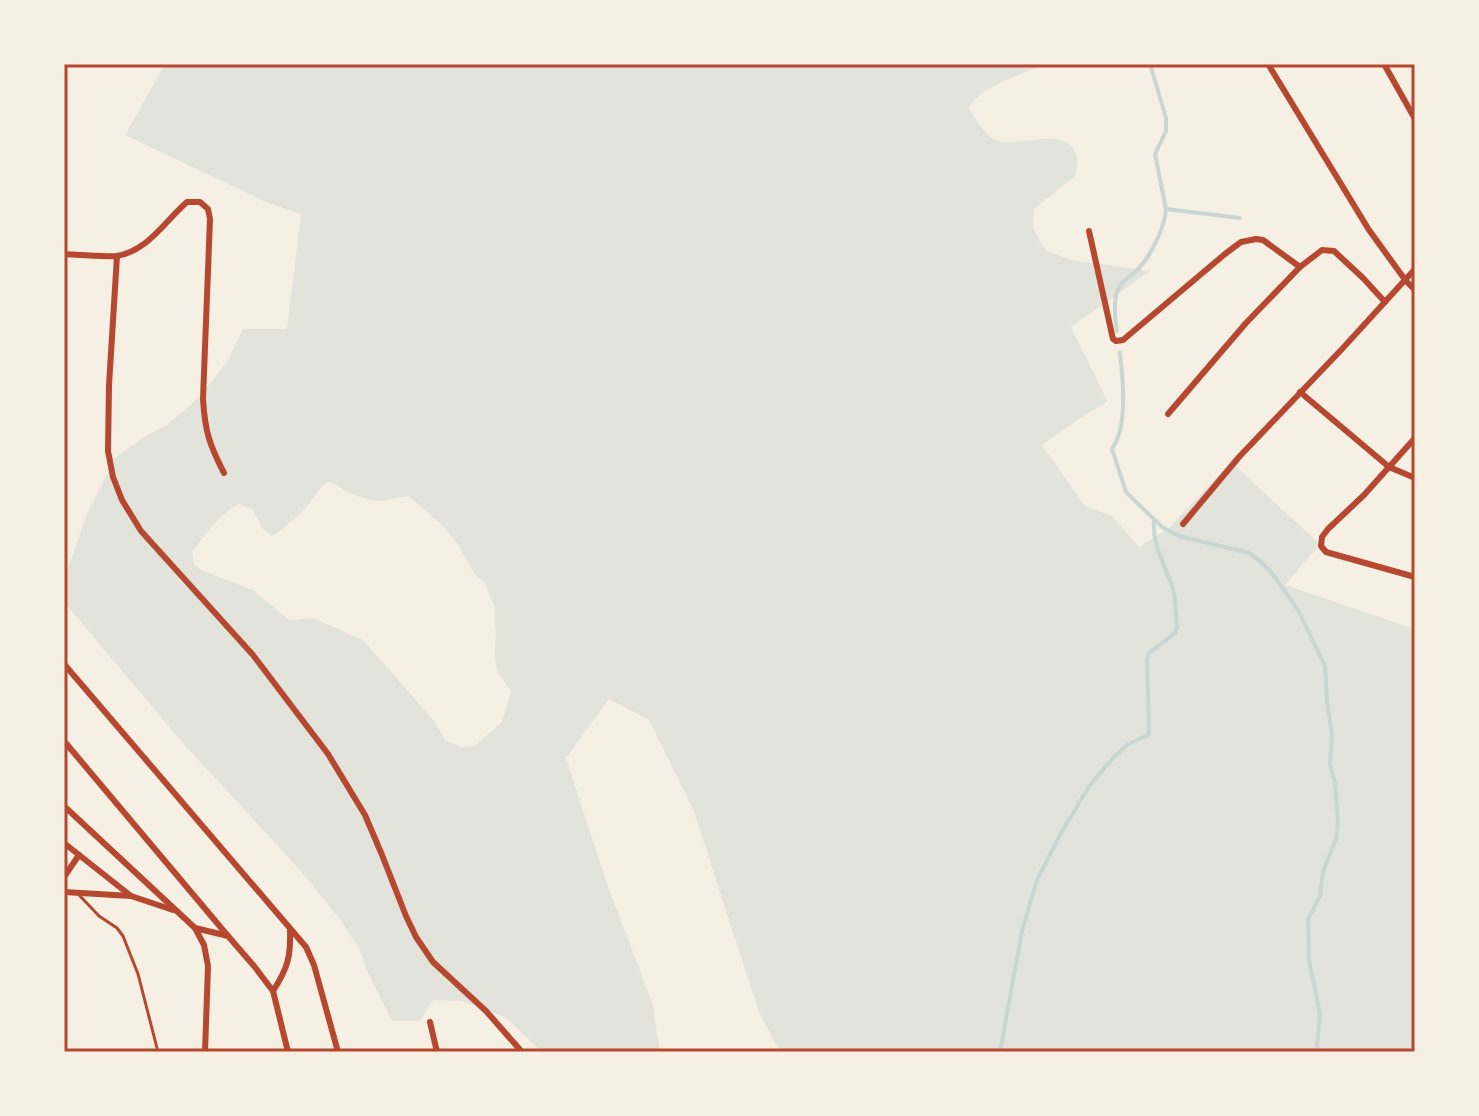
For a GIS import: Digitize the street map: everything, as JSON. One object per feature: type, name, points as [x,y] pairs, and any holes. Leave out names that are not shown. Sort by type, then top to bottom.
[{"type":"street","points":[[1268,64],[1369,230],[1415,290]]},
{"type":"street","points":[[1384,64],[1415,119]]},
{"type":"street","points":[[64,254],[117,256],[147,242],[187,202],[200,202],[208,209],[203,399],[210,447],[224,473]]},
{"type":"street","points":[[1089,231],[1113,339],[1119,342],[1241,242],[1263,240],[1300,267]]},
{"type":"street","points":[[1168,414],[1246,323],[1300,267],[1322,250],[1334,251],[1385,302]]},
{"type":"street","points":[[117,256],[108,451],[122,500],[141,531],[253,655],[328,754],[365,815],[406,916],[433,962],[486,1011],[522,1052]]},
{"type":"street","points":[[1183,524],[1239,457],[1415,269]]},
{"type":"street","points":[[1300,392],[1389,467],[1415,478]]},
{"type":"street","points":[[1415,438],[1364,495],[1328,529],[1322,537],[1321,546],[1326,552],[1415,577]]},
{"type":"street","points":[[64,664],[306,947],[314,965],[338,1052]]},
{"type":"street","points":[[64,741],[273,991],[288,1052]]},
{"type":"street","points":[[64,806],[195,928],[204,945],[208,966],[205,1052]]},
{"type":"street","points":[[64,843],[131,896]]},
{"type":"street","points":[[64,877],[79,855]]},
{"type":"street","points":[[64,892],[131,896],[177,911]]},
{"type":"street","points":[[195,928],[228,936]]},
{"type":"street","points":[[273,991],[288,964],[290,929]]},
{"type":"street","points":[[430,1022],[437,1052]]},
{"type":"lane","points":[[78,893],[123,936],[138,974],[157,1048]]},
{"type":"lane","points":[[64,1035],[65,1052]]},
{"type":"shaded area","points":[[165,64],[1045,64],[992,87],[969,108],[992,138],[1014,142],[1052,139],[1072,146],[1077,159],[1075,176],[1034,209],[1033,227],[1047,251],[1071,260],[1150,271],[1071,327],[1108,402],[1042,445],[1085,506],[1112,516],[1139,547],[1169,528],[1231,462],[1320,544],[1285,585],[1415,629],[1415,1052],[780,1052],[759,1012],[693,809],[649,720],[609,699],[566,758],[607,884],[652,1002],[660,1052],[542,1052],[505,1017],[461,1001],[433,1000],[420,1021],[392,1021],[359,948],[338,917],[300,870],[182,742],[64,602],[64,580],[86,516],[115,458],[167,425],[198,398],[227,362],[243,329],[287,329],[301,214],[266,202],[125,135]],"holes":[[[328,482],[370,500],[409,496],[443,526],[457,543],[475,575],[484,582],[494,605],[498,673],[511,691],[502,722],[475,746],[462,747],[445,740],[435,722],[363,640],[313,618],[289,620],[253,590],[201,570],[194,564],[192,553],[218,519],[231,508],[239,504],[252,509],[263,529],[272,536],[298,516]]]},
{"type":"waterway","points":[[1117,331],[1117,292],[1148,256],[1160,232],[1166,209],[1155,154],[1166,131],[1166,118],[1150,64]]},
{"type":"waterway","points":[[1166,209],[1240,218]]},
{"type":"waterway","points":[[1120,353],[1122,416],[1112,449],[1126,492],[1162,527],[1179,536],[1249,553],[1258,559],[1298,610],[1325,666],[1332,735],[1330,764],[1338,822],[1336,839],[1323,872],[1320,896],[1308,919],[1309,960],[1320,1014],[1319,1052]]},
{"type":"waterway","points":[[1000,1052],[1022,931],[1037,880],[1090,785],[1127,745],[1149,732],[1147,658],[1177,628],[1173,589],[1157,548],[1154,521]]}]
